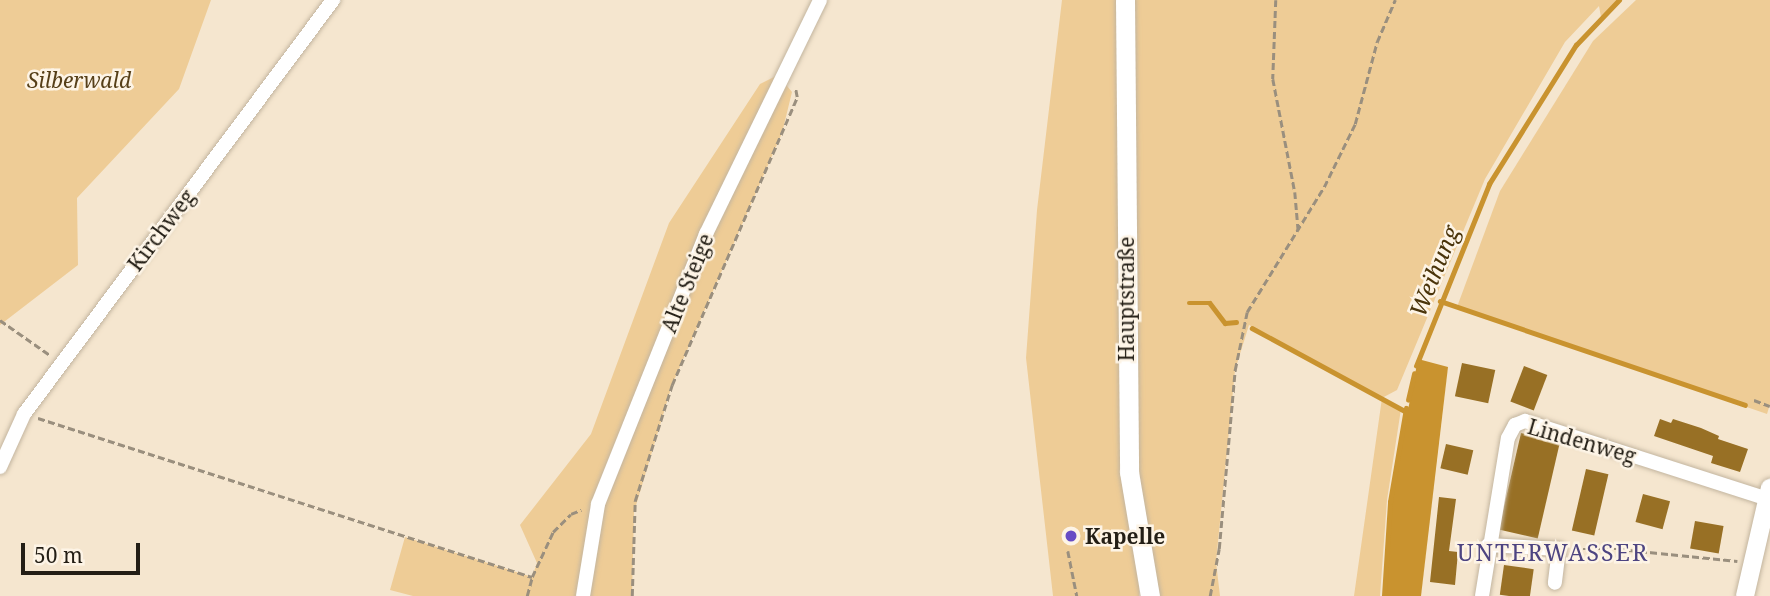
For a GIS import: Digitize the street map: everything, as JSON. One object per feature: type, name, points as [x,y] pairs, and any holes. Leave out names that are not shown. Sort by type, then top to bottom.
[{"type":"main road","name":"Hauptstraße","points":[[1125,0],[1129,472],[1150,596]]},
{"type":"street","name":"Kirchweg","points":[[0,467],[24,414],[333,0]]},
{"type":"street","name":"Alte Steige","points":[[583,596],[584,576],[598,503],[706,234],[820,0]]},
{"type":"street","name":"Lindenweg","points":[[1482,596],[1488,545],[1508,438],[1515,425],[1525,421],[1769,493]]},
{"type":"street","points":[[1745,596],[1769,493]]},
{"type":"street","points":[[1488,545],[1559,549],[1555,583]]},
{"type":"path","points":[[1276,0],[1273,79],[1295,192],[1298,230]]},
{"type":"path","points":[[1210,596],[1219,549],[1235,370],[1247,312],[1324,187],[1355,124],[1377,42],[1395,0]]},
{"type":"path","points":[[632,596],[635,501],[672,385],[797,97],[794,82],[787,69]]},
{"type":"path","points":[[0,320],[61,363]]},
{"type":"path","points":[[1754,400],[1770,407]]},
{"type":"path","points":[[24,414],[531,577]]},
{"type":"path","points":[[527,596],[531,577],[552,532],[571,514],[598,503]]},
{"type":"path","points":[[1559,549],[1619,549],[1754,564]]},
{"type":"path","points":[[1068,551],[1077,596]]},
{"type":"green space","name":"Silberwald","points":[[0,0],[211,0],[179,89],[77,198],[78,265],[0,325]]},
{"type":"green space","points":[[1062,0],[1620,0],[1601,17],[1599,6],[1565,42],[1485,179],[1397,390],[1382,398],[1249,325],[1235,370],[1216,562],[1220,596],[1146,596],[1139,586],[1139,596],[1053,596],[1026,358],[1037,210]]},
{"type":"green space","points":[[1636,0],[1770,0],[1770,404],[1767,414],[1457,307],[1500,191],[1593,41]]},
{"type":"green space","points":[[778,75],[792,92],[782,133],[672,385],[634,512],[632,596],[413,596],[390,590],[405,537],[532,577],[537,563],[520,525],[591,434],[669,223],[760,84]]},
{"type":"green space","points":[[1382,398],[1401,409],[1387,500],[1380,596],[1354,596]]},
{"type":"shaded area","points":[[1418,359],[1448,367],[1421,596],[1384,596],[1390,502]]},
{"type":"building","points":[[1462,363],[1495,370],[1488,403],[1455,396]]},
{"type":"building","points":[[1524,366],[1547,375],[1534,410],[1510,401]]},
{"type":"building","points":[[1660,419],[1671,423],[1673,419],[1701,428],[1719,436],[1718,439],[1748,449],[1740,472],[1711,463],[1713,456],[1654,436]]},
{"type":"building","points":[[1521,433],[1560,442],[1538,538],[1499,529]]},
{"type":"building","points":[[1446,444],[1473,450],[1468,475],[1440,468]]},
{"type":"building","points":[[1586,469],[1608,474],[1594,536],[1572,530]]},
{"type":"building","points":[[1643,494],[1670,501],[1663,529],[1635,522]]},
{"type":"building","points":[[1439,497],[1456,499],[1449,551],[1458,552],[1455,585],[1430,582]]},
{"type":"building","points":[[1695,521],[1724,526],[1719,554],[1690,549]]},
{"type":"building","points":[[1504,565],[1534,569],[1530,596],[1500,595]]},
{"type":"waterway","name":"Weihung","points":[[1416,366],[1489,184],[1576,45],[1619,0]]},
{"type":"waterway","points":[[1440,301],[1745,405]]},
{"type":"waterway","points":[[1189,303],[1210,303],[1225,323],[1236,322]]},
{"type":"waterway","points":[[1252,328],[1405,411]]},
{"type":"waterway","name":"Weihung","points":[[1408,400],[1414,374]]},
{"type":"waterway","name":"Weihung","points":[[1384,596],[1390,502],[1406,408]]},
{"type":"place","name":"Kapelle","points":[[1071,536]]},
{"type":"district","name":"UNTERWASSER","points":[[1553,552]]}]
